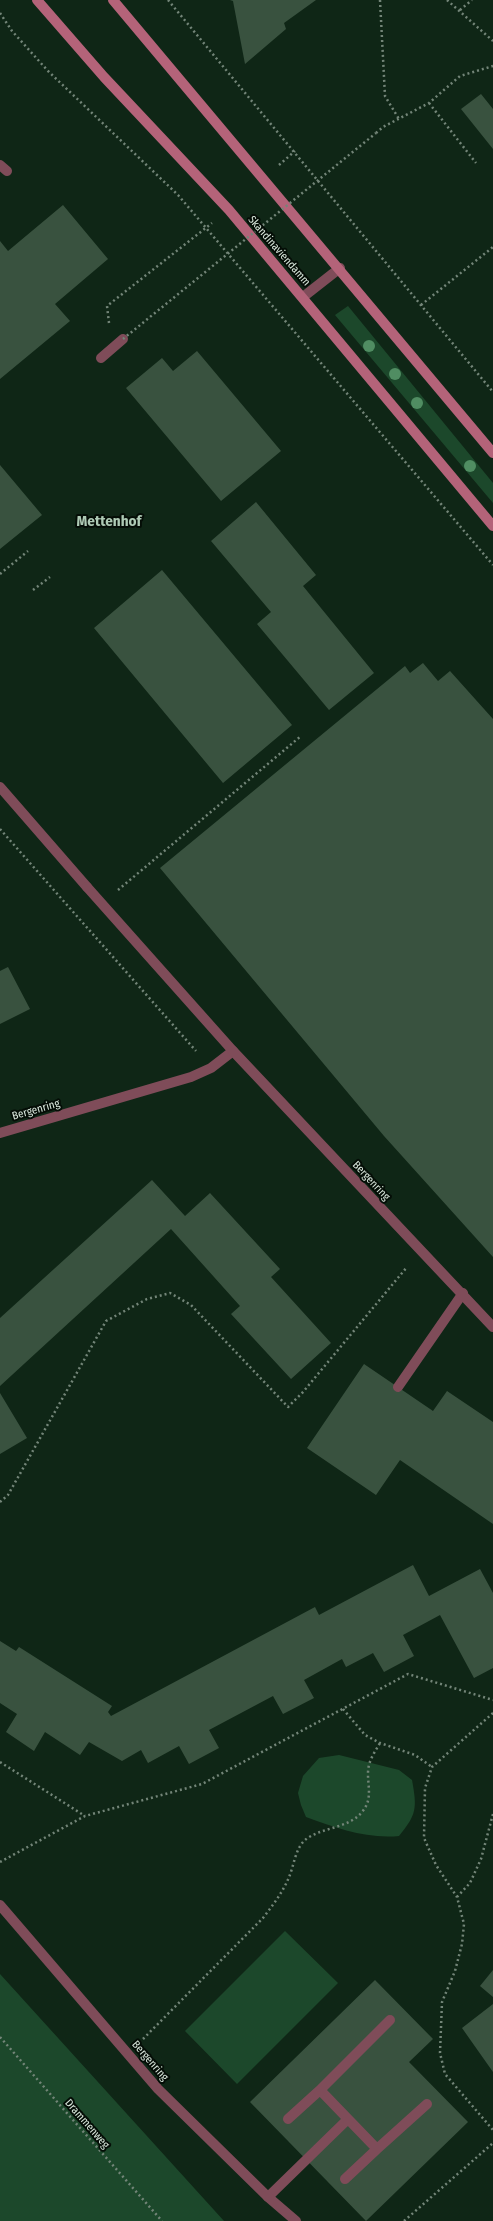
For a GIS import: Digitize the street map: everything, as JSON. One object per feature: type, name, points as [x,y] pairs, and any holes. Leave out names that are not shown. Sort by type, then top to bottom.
[{"type":"main road","name":"Skandinaviendamm","points":[[37,0],[114,88],[229,210],[493,526]]},
{"type":"main road","points":[[112,0],[340,268],[493,453]]},
{"type":"street","points":[[303,297],[340,268]]},
{"type":"street","points":[[101,358],[123,339]]},
{"type":"street","name":"Bergenring","points":[[0,787],[233,1051],[420,1251],[463,1293],[493,1327]]},
{"type":"street","name":"Bergenring","points":[[0,1133],[191,1077],[211,1068],[233,1051]]},
{"type":"street","points":[[398,1387],[463,1293]]},
{"type":"street","name":"Bergenring","points":[[0,1905],[158,2089],[268,2197],[296,2221]]},
{"type":"street","points":[[288,2119],[320,2090],[390,2020]]},
{"type":"street","points":[[320,2090],[377,2149]]},
{"type":"street","points":[[345,2179],[427,2104]]},
{"type":"street","points":[[268,2197],[348,2119]]},
{"type":"path","points":[[168,0],[493,392]]},
{"type":"path","points":[[380,0],[385,96],[399,118]]},
{"type":"path","points":[[447,0],[493,41]]},
{"type":"path","points":[[460,10],[472,0]]},
{"type":"path","points":[[0,13],[12,31],[48,71],[178,194],[493,565]]},
{"type":"path","points":[[123,339],[376,133],[399,118],[429,103],[460,76],[493,66]]},
{"type":"path","points":[[429,103],[476,163]]},
{"type":"path","points":[[112,348],[107,306],[206,228]]},
{"type":"path","points":[[422,305],[493,247]]},
{"type":"path","points":[[0,574],[28,551]]},
{"type":"path","points":[[32,590],[50,577]]},
{"type":"path","points":[[81,921],[301,736]]},
{"type":"path","points":[[0,829],[211,1068]]},
{"type":"path","points":[[0,1502],[8,1495],[106,1321],[147,1299],[170,1294],[191,1305],[288,1407],[303,1392],[420,1251]]},
{"type":"path","points":[[0,1862],[85,1816],[202,1784],[408,1674],[493,1700]]},
{"type":"path","points":[[343,1709],[365,1735],[380,1743],[415,1755],[432,1767]]},
{"type":"path","points":[[493,1713],[432,1767],[425,1788],[424,1838],[436,1865],[456,1897],[464,1924],[462,1944],[455,1971],[442,2002],[440,2053],[446,2074],[493,2130]]},
{"type":"path","points":[[128,2054],[263,1918],[278,1899],[289,1877],[296,1855],[304,1841],[314,1834],[348,1822],[362,1812],[369,1798],[368,1767],[380,1743]]},
{"type":"path","points":[[0,1762],[85,1816]]},
{"type":"path","points":[[456,1897],[470,1883],[482,1859],[493,1814]]},
{"type":"path","name":"Drammenweg","points":[[0,2037],[162,2221]]},
{"type":"path","points":[[404,2221],[493,2143]]},
{"type":"green space","points":[[348,306],[493,483],[493,503],[335,315]]},
{"type":"green space","points":[[339,1755],[399,1770],[412,1780],[415,1797],[414,1810],[409,1822],[399,1836],[375,1836],[352,1832],[306,1817],[298,1793],[303,1776],[319,1758]]},
{"type":"green space","points":[[285,1931],[338,1983],[237,2084],[185,2031]]},
{"type":"green space","points":[[0,1974],[224,2221],[0,2221]]},
{"type":"building","points":[[230,0],[316,0],[284,23],[286,29],[245,64],[233,1]]},
{"type":"building","points":[[481,94],[493,109],[493,149],[461,109]]},
{"type":"building","points":[[63,205],[108,259],[55,304],[70,321],[0,379],[0,241],[8,251]]},
{"type":"building","points":[[197,351],[281,451],[221,501],[126,388],[162,358],[173,371]]},
{"type":"building","points":[[0,465],[42,515],[0,549]]},
{"type":"building","points":[[256,502],[316,575],[303,586],[374,673],[329,710],[257,624],[271,612],[211,541]]},
{"type":"building","points":[[162,570],[292,725],[223,783],[94,628]]},
{"type":"building","points":[[423,663],[438,681],[450,671],[493,719],[493,1257],[384,1136],[160,868],[405,666],[410,673]]},
{"type":"building","points":[[8,967],[30,1009],[0,1024],[0,971]]},
{"type":"building","points":[[152,1180],[185,1216],[210,1193],[280,1269],[271,1277],[331,1343],[291,1379],[231,1314],[240,1306],[171,1229],[0,1386],[0,1318]]},
{"type":"building","points":[[364,1364],[433,1411],[447,1391],[493,1422],[493,1524],[400,1460],[376,1495],[307,1448]]},
{"type":"building","points":[[0,1393],[27,1438],[0,1454]]},
{"type":"building","points":[[413,1565],[429,1596],[480,1569],[493,1593],[493,1668],[474,1678],[440,1615],[403,1635],[414,1656],[384,1672],[373,1653],[346,1667],[342,1659],[304,1680],[314,1698],[283,1714],[273,1696],[209,1730],[219,1748],[189,1764],[179,1746],[148,1763],[141,1750],[122,1761],[89,1742],[80,1755],[45,1732],[34,1751],[6,1732],[17,1714],[0,1703],[0,1641],[16,1651],[19,1647],[112,1706],[108,1712],[111,1716],[315,1607],[319,1615]]},
{"type":"building","points":[[493,1970],[493,1997],[480,1986]]},
{"type":"building","points":[[375,1980],[433,2039],[409,2062],[468,2122],[366,2221],[250,2102]]},
{"type":"building","points":[[493,2004],[493,2072],[462,2028]]},
{"type":"district","name":"Mettenhof","points":[[109,522]]}]
